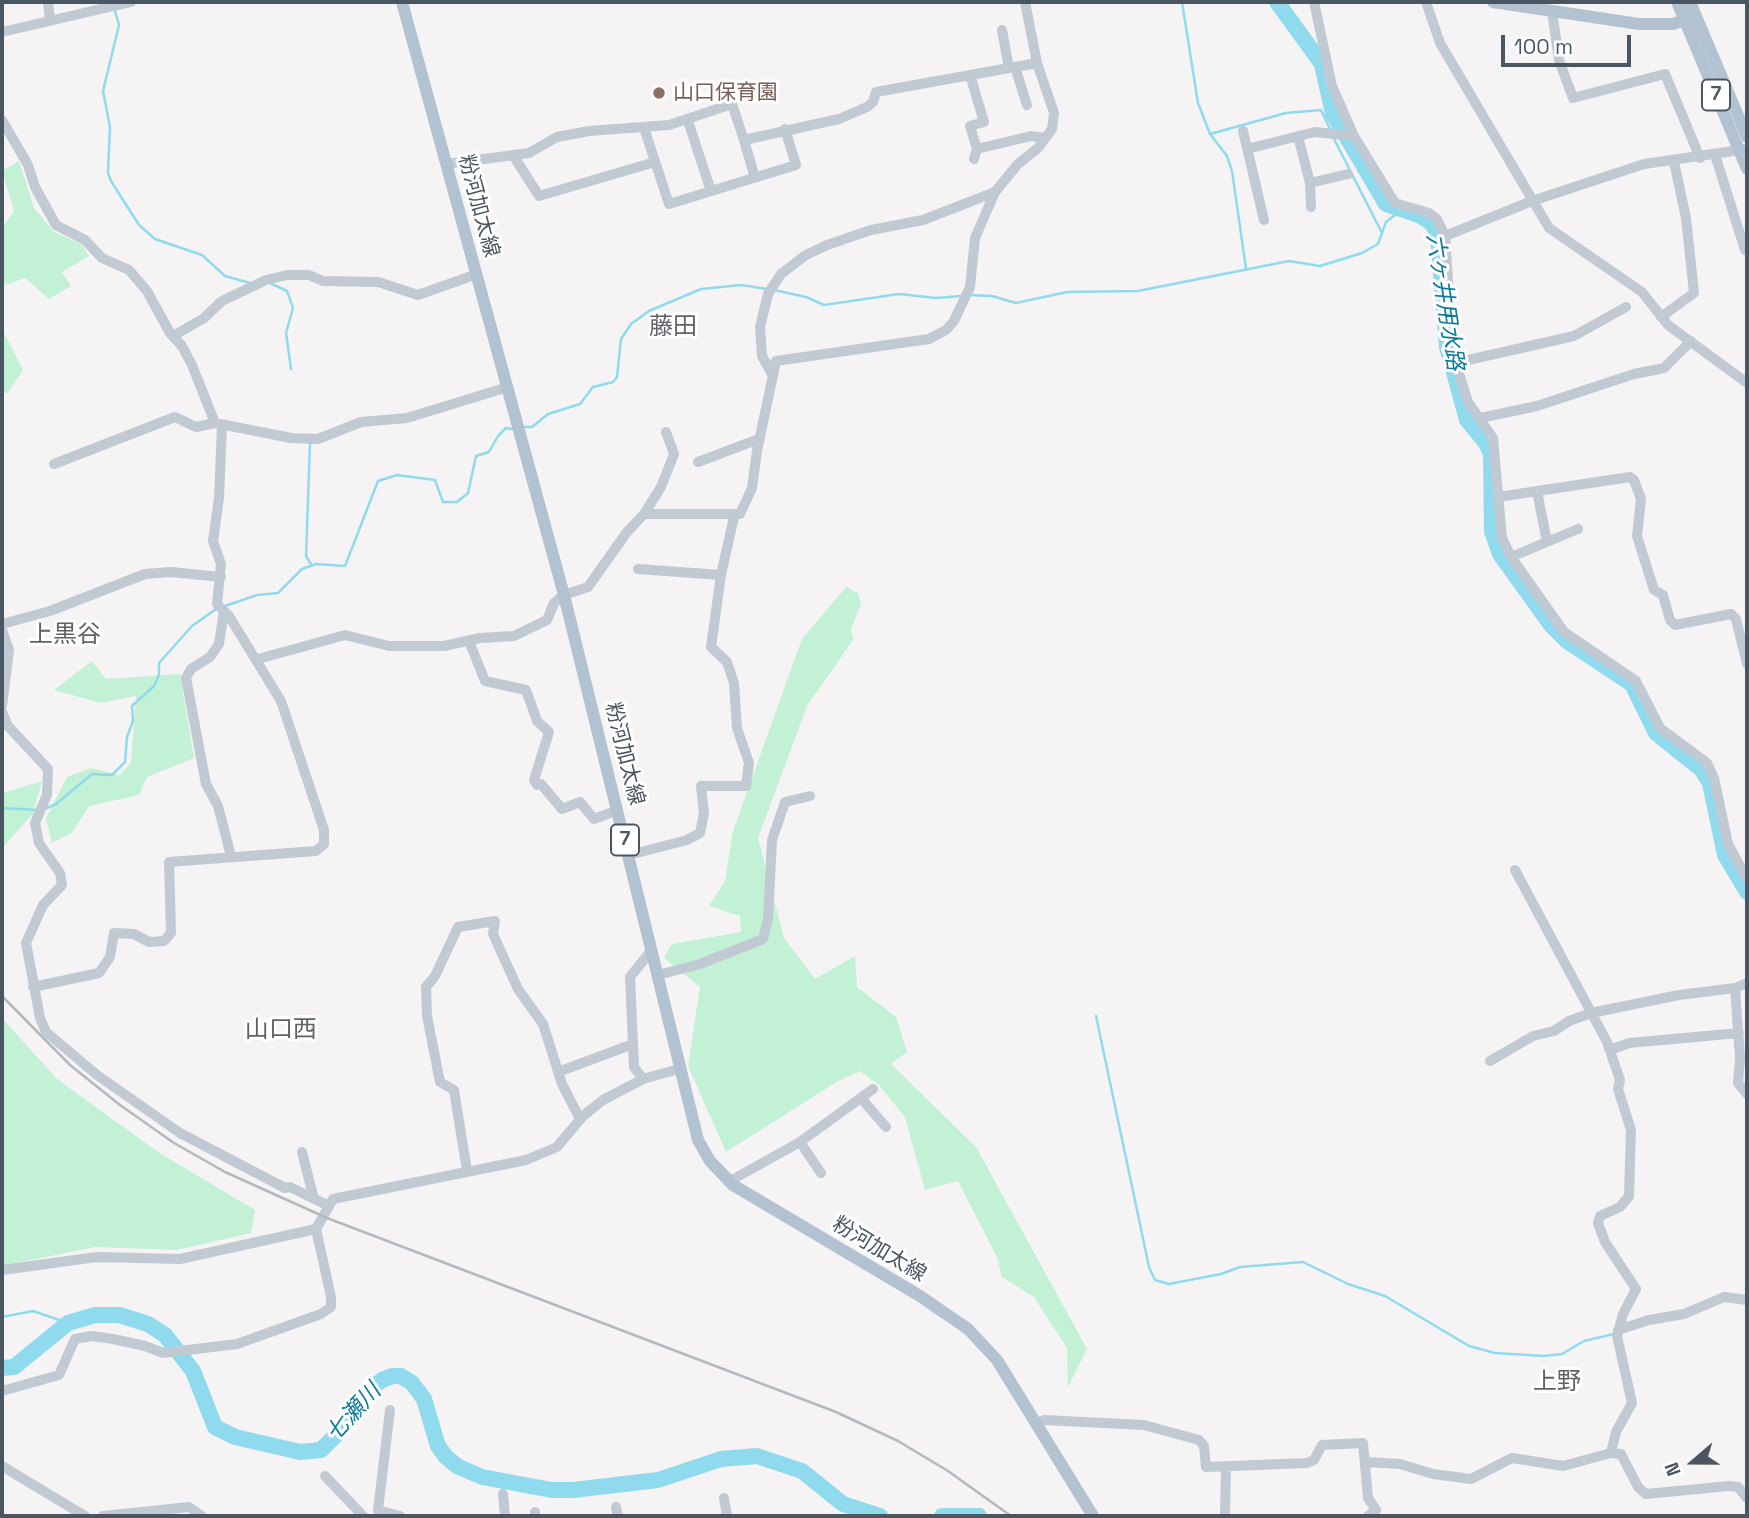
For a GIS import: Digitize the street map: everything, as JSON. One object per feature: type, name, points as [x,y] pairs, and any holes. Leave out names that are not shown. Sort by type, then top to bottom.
[{"type":"main road","name":"粉河加太線","points":[[402,2],[564,595],[698,1140],[709,1161],[730,1181],[920,1296],[968,1329],[997,1360],[1093,1516]]},
{"type":"main road","points":[[1499,2],[1639,24],[1673,24],[1690,18]]},
{"type":"main road","points":[[1677,2],[1690,18]]},
{"type":"main road","points":[[1690,2],[1690,18]]},
{"type":"main road","name":"7","points":[[1690,18],[1747,136]]},
{"type":"main road","name":"7","points":[[1690,18],[1743,149],[1747,169]]},
{"type":"street","points":[[48,2],[50,20]]},
{"type":"street","points":[[2,32],[131,2]]},
{"type":"street","points":[[644,514],[734,517],[745,510],[752,488],[759,439],[776,361],[929,340],[946,330],[954,321],[970,287],[975,238],[995,192],[1052,129],[1054,113],[1037,63],[1025,2]]},
{"type":"street","points":[[1314,2],[1332,86],[1354,136],[1395,203],[1429,213],[1437,219],[1445,236],[1455,363],[1468,402],[1493,438],[1502,538],[1511,557],[1564,632],[1636,681],[1660,729],[1707,763],[1714,778],[1728,844],[1747,879]]},
{"type":"street","points":[[1426,2],[1440,43],[1532,201],[1555,235],[1642,292],[1661,317],[1747,383]]},
{"type":"street","points":[[1552,11],[1559,60],[1573,98],[1665,74],[1699,158]]},
{"type":"street","points":[[1002,30],[1012,68],[1027,105]]},
{"type":"street","points":[[744,140],[839,118],[867,107],[873,102],[876,92],[1037,63]]},
{"type":"street","points":[[970,75],[984,122],[970,126],[975,154],[1031,136],[1045,138]]},
{"type":"street","points":[[447,164],[529,153],[557,137],[688,121],[732,104],[755,178]]},
{"type":"street","points":[[2,120],[28,165],[35,187],[57,225],[85,240],[102,258],[130,270],[147,291],[192,365],[218,424],[219,498],[212,541],[221,564],[216,604],[224,611],[258,659],[281,701],[303,760],[311,796],[324,830],[324,844],[316,851],[169,862],[171,933],[164,941],[149,942],[134,934],[114,933],[110,957],[99,973],[33,987]]},
{"type":"street","points":[[688,121],[711,191]]},
{"type":"street","points":[[644,128],[669,204],[796,165],[785,129]]},
{"type":"street","points":[[1243,131],[1264,220]]},
{"type":"street","points":[[1247,149],[1326,132],[1354,136]]},
{"type":"street","points":[[1298,136],[1310,183],[1311,207]]},
{"type":"street","points":[[1445,236],[1532,201],[1644,164],[1674,162],[1743,149]]},
{"type":"street","points":[[513,155],[539,196],[655,162]]},
{"type":"street","points":[[1715,155],[1745,250]]},
{"type":"street","points":[[1661,317],[1694,293],[1686,218],[1674,162]]},
{"type":"street","points":[[1310,183],[1348,174]]},
{"type":"street","points":[[773,376],[762,356],[761,327],[768,295],[781,274],[827,245],[871,230],[923,220],[995,192]]},
{"type":"street","points":[[173,337],[204,318],[222,301],[266,280],[287,275],[309,275],[323,281],[378,282],[418,295],[477,274]]},
{"type":"street","points":[[1455,363],[1574,336],[1626,307]]},
{"type":"street","points":[[1480,418],[1537,406],[1634,374],[1664,368],[1690,341]]},
{"type":"street","points":[[54,464],[175,417],[196,427],[218,424],[291,438],[318,439],[361,422],[407,418],[508,387]]},
{"type":"street","points":[[258,659],[345,635],[389,646],[444,646],[469,640],[514,636],[532,629],[547,620],[554,603],[564,595],[588,587],[627,532],[644,514],[661,487],[674,454],[666,432]]},
{"type":"street","points":[[698,462],[759,439]]},
{"type":"street","points":[[1498,497],[1630,477],[1634,480],[1641,499],[1637,536],[1654,590],[1663,595],[1670,620],[1675,625],[1731,614],[1736,619],[1747,664]]},
{"type":"street","points":[[1537,491],[1547,542]]},
{"type":"street","points":[[629,855],[687,840],[700,833],[704,813],[701,786],[746,786],[749,763],[737,727],[734,683],[727,662],[711,647],[720,575],[734,517]]},
{"type":"street","points":[[1511,557],[1578,529]]},
{"type":"street","points":[[638,569],[720,575]]},
{"type":"street","points":[[2,624],[50,611],[145,574],[171,572],[221,577]]},
{"type":"street","points":[[224,611],[219,644],[210,657],[191,669],[186,678],[206,784],[218,806],[231,856]]},
{"type":"street","points":[[2,630],[9,650],[2,706]]},
{"type":"street","points":[[469,640],[485,681],[526,690],[537,721],[549,732],[534,780],[537,785],[541,784],[562,809],[580,802],[594,819],[618,810]]},
{"type":"street","points":[[2,712],[8,726],[48,769],[47,794],[35,823],[39,843],[60,873],[62,885],[43,905],[26,943],[33,987],[46,1032],[97,1075],[180,1133],[251,1172],[327,1205]]},
{"type":"street","points":[[657,975],[700,964],[763,939],[768,919],[772,840],[785,802],[810,796]]},
{"type":"street","points":[[1515,870],[1610,1050],[1620,1080],[1618,1089],[1632,1140],[1629,1196],[1620,1207],[1600,1216],[1598,1223],[1605,1242],[1636,1289],[1617,1332],[1632,1403],[1616,1432],[1611,1453]]},
{"type":"street","points":[[467,1171],[454,1090],[440,1082],[426,1016],[426,988],[435,976],[458,927],[495,921],[493,934],[518,989],[543,1024],[558,1072],[580,1119]]},
{"type":"street","points":[[643,1079],[635,1066],[630,977],[651,951]]},
{"type":"street","points":[[1490,1061],[1533,1036],[1554,1031],[1569,1021],[1591,1013],[1735,988],[1747,983]]},
{"type":"street","points":[[1735,988],[1738,1083],[1747,1094]]},
{"type":"street","points":[[1610,1050],[1629,1043],[1738,1032]]},
{"type":"street","points":[[558,1072],[633,1044]]},
{"type":"street","points":[[2,1391],[59,1375],[69,1359],[75,1339],[92,1336],[145,1346],[163,1353],[186,1351],[237,1344],[321,1314],[331,1307],[316,1229],[327,1205],[333,1199],[526,1160],[557,1147],[580,1119],[603,1101],[643,1079],[679,1069]]},
{"type":"street","points":[[730,1181],[800,1142],[873,1089]]},
{"type":"street","points":[[861,1098],[886,1127]]},
{"type":"street","points":[[800,1142],[821,1173]]},
{"type":"street","points":[[302,1153],[314,1199]]},
{"type":"street","points":[[2,1270],[97,1257],[180,1259],[316,1229]]},
{"type":"street","points":[[1617,1332],[1649,1320],[1684,1314],[1724,1297],[1747,1300]]},
{"type":"street","points":[[390,1410],[378,1510],[400,1516]]},
{"type":"street","points":[[1036,1424],[1044,1420],[1144,1425],[1199,1440],[1204,1446],[1206,1467],[1307,1463],[1326,1444],[1363,1443],[1368,1498],[1376,1510],[1368,1516]]},
{"type":"street","points":[[1366,1462],[1400,1464],[1433,1475],[1471,1479],[1512,1458],[1563,1466],[1611,1453],[1621,1454],[1638,1487],[1646,1494],[1718,1486],[1738,1487],[1747,1480]]},
{"type":"street","points":[[2,1466],[85,1516]]},
{"type":"street","points":[[1225,1516],[1226,1467]]},
{"type":"street","points":[[325,1476],[363,1516]]},
{"type":"street","points":[[1738,1487],[1747,1498]]},
{"type":"street","points":[[503,1494],[505,1516]]},
{"type":"street","points":[[724,1498],[727,1516]]},
{"type":"street","points":[[103,1516],[189,1507],[202,1516]]},
{"type":"green space","points":[[19,161],[34,208],[54,232],[81,244],[89,256],[62,272],[71,286],[49,299],[25,278],[2,286],[2,228],[14,211],[2,171]]},
{"type":"green space","points":[[2,329],[23,370],[8,393],[2,392]]},
{"type":"green space","points":[[846,587],[858,593],[861,604],[851,629],[853,640],[807,706],[758,838],[784,938],[815,979],[855,956],[857,987],[896,1017],[907,1052],[891,1064],[976,1147],[1087,1349],[1068,1387],[1067,1348],[1034,1297],[1002,1277],[997,1257],[958,1181],[925,1190],[905,1117],[879,1085],[860,1071],[838,1081],[726,1152],[688,1066],[700,987],[664,958],[672,944],[741,932],[740,916],[709,906],[725,881],[733,831],[802,639]]},
{"type":"green space","points":[[92,661],[106,679],[180,674],[194,758],[147,777],[139,795],[89,806],[72,833],[52,843],[46,818],[67,777],[91,768],[120,775],[131,762],[136,696],[101,703],[54,690]]},
{"type":"green space","points":[[42,781],[33,814],[2,848],[2,793]]},
{"type":"green space","points":[[2,1018],[57,1079],[158,1152],[255,1210],[251,1233],[177,1250],[95,1247],[2,1266]]},
{"type":"waterway","points":[[1182,2],[1198,103],[1210,134],[1227,156],[1232,171],[1246,269]]},
{"type":"waterway","name":"六ヶ井用水路","points":[[1277,2],[1322,64],[1333,114],[1386,204],[1421,216],[1433,224],[1438,237],[1447,347],[1467,420],[1486,443],[1491,454],[1492,531],[1500,554],[1551,625],[1567,641],[1632,684],[1656,733],[1701,769],[1710,783],[1725,855],[1747,892]]},
{"type":"waterway","points":[[114,8],[119,25],[103,91],[110,127],[108,173],[111,181],[139,225],[155,239],[202,255],[225,276],[250,283]]},
{"type":"waterway","points":[[1210,134],[1286,113],[1321,110],[1331,131]]},
{"type":"waterway","points":[[1333,137],[1382,233]]},
{"type":"waterway","points":[[969,295],[992,296],[1016,303],[1067,292],[1138,291],[1289,261],[1320,266],[1362,253],[1378,244],[1386,222],[1400,211]]},
{"type":"waterway","points":[[270,283],[287,291],[293,308],[286,333],[291,369]]},
{"type":"waterway","points":[[525,427],[532,427],[548,414],[580,404],[593,387],[613,382],[617,377],[621,339],[631,324],[649,311],[701,289],[741,285],[767,289]]},
{"type":"waterway","points":[[774,290],[806,297],[824,305],[899,294],[936,298],[962,296]]},
{"type":"waterway","points":[[225,606],[257,595],[278,593],[302,569],[316,564],[345,566],[378,481],[397,475],[435,480],[443,502],[457,502],[468,493],[476,456],[489,452],[498,436],[506,428],[512,429]]},
{"type":"waterway","points":[[310,443],[306,556],[311,564]]},
{"type":"waterway","points":[[47,808],[56,804],[92,774],[112,775],[125,762],[127,737],[133,721],[132,706],[154,686],[159,675],[159,663],[192,626],[216,609]]},
{"type":"waterway","points":[[2,808],[37,810]]},
{"type":"waterway","points":[[1096,1016],[1149,1267],[1155,1280],[1169,1284],[1221,1274],[1240,1267],[1303,1262],[1348,1284],[1385,1296],[1469,1346],[1495,1353],[1544,1356],[1562,1354],[1584,1341],[1614,1334]]},
{"type":"waterway","points":[[2,1317],[33,1311],[68,1323]]},
{"type":"waterway","name":"七瀬川","points":[[2,1368],[14,1367],[68,1323],[95,1315],[119,1315],[148,1324],[165,1335],[193,1371],[215,1427],[235,1437],[300,1452],[321,1450],[343,1428],[368,1391],[382,1380],[401,1376],[412,1383],[424,1399],[438,1446],[446,1457],[457,1466],[482,1477],[552,1490],[573,1490],[658,1480],[721,1459],[757,1456],[802,1471],[843,1504],[880,1516]]},
{"type":"waterway","name":"七瀬川","points":[[942,1516],[979,1516]]},
{"type":"railway","points":[[2,996],[70,1065],[120,1105],[174,1143],[225,1172],[327,1218],[836,1412],[898,1441],[948,1471],[1011,1516]]},
{"type":"place","name":"山口保育園","points":[[659,93]]},
{"type":"district","name":"藤田","points":[[673,327]]},
{"type":"district","name":"上黒谷","points":[[65,635]]},
{"type":"district","name":"山口西","points":[[281,1030]]},
{"type":"district","name":"上野","points":[[1557,1382]]}]
